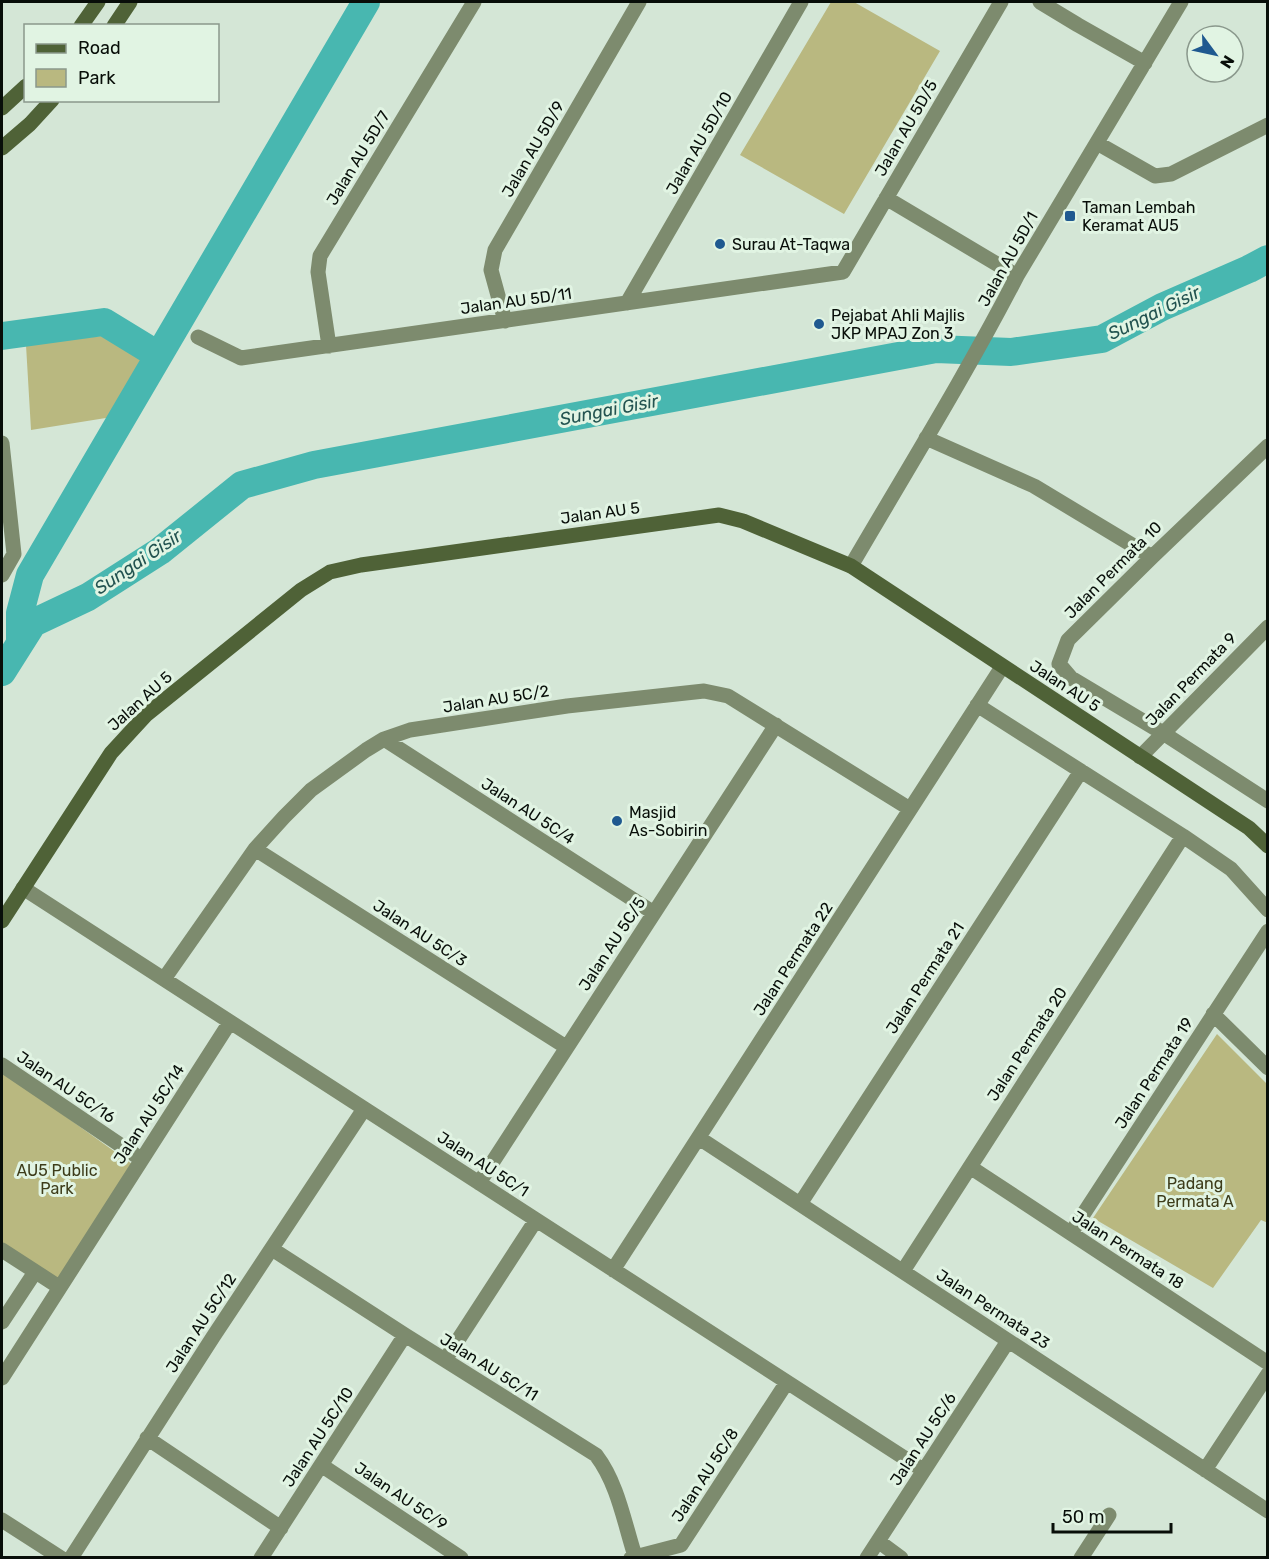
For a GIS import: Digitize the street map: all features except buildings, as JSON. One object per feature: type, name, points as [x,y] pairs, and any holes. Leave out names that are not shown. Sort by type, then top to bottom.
[{"type":"main road","points":[[82,24],[98,2]]},
{"type":"main road","points":[[115,24],[130,2]]},
{"type":"main road","points":[[2,108],[24,88]]},
{"type":"main road","points":[[2,148],[30,124],[50,102]]},
{"type":"main road","name":"Jalan AU 5","points":[[2,921],[111,753],[146,715],[301,590],[330,572],[361,565],[719,515],[743,521],[851,566],[1249,828],[1268,846]]},
{"type":"street","name":"Jalan AU 5D/7","points":[[329,346],[318,272],[320,256],[474,2]]},
{"type":"street","name":"Jalan AU 5D/9","points":[[505,321],[490,270],[495,250],[639,2]]},
{"type":"street","name":"Jalan AU 5D/10","points":[[627,303],[801,2]]},
{"type":"street","name":"Jalan AU 5D/5","points":[[843,272],[1001,2]]},
{"type":"street","points":[[1040,2],[1144,63]]},
{"type":"street","name":"Jalan AU 5D/1","points":[[851,566],[967,369],[1017,276],[1181,2]]},
{"type":"street","points":[[1097,143],[1155,176],[1171,174],[1268,125]]},
{"type":"street","points":[[886,198],[1017,276]]},
{"type":"street","name":"Jalan AU 5D/11","points":[[198,337],[241,358],[843,272]]},
{"type":"street","points":[[926,438],[1034,486],[1152,557]]},
{"type":"street","points":[[2,443],[14,554],[2,575]]},
{"type":"street","name":"Jalan Permata 10","points":[[1163,733],[1071,678],[1059,664],[1068,640],[1268,446]]},
{"type":"street","name":"Jalan Permata 9","points":[[1140,757],[1268,627]]},
{"type":"street","name":"Jalan Permata 22","points":[[613,1270],[1002,667]]},
{"type":"street","name":"Jalan AU 5C/2","points":[[164,979],[255,849],[311,790],[384,739],[410,730],[556,708],[704,691],[728,696],[910,809]]},
{"type":"street","points":[[977,705],[1231,869],[1268,910]]},
{"type":"street","name":"Jalan AU 5C/5","points":[[479,1183],[776,725]]},
{"type":"street","points":[[1163,733],[1268,801]]},
{"type":"street","name":"Jalan AU 5C/4","points":[[384,739],[654,913]]},
{"type":"street","name":"Jalan Permata 21","points":[[800,1204],[1081,771]]},
{"type":"street","name":"Jalan Permata 20","points":[[903,1272],[1183,836]]},
{"type":"street","name":"Jalan AU 5C/3","points":[[255,849],[566,1047]]},
{"type":"street","name":"Jalan AU 5C/1","points":[[23,888],[924,1470]]},
{"type":"street","name":"Jalan Permata 19","points":[[1071,1233],[1268,932]]},
{"type":"street","points":[[1213,1014],[1268,1068]]},
{"type":"street","name":"Jalan AU 5C/14","points":[[2,1378],[230,1022]]},
{"type":"street","name":"Jalan AU 5C/16","points":[[2,1065],[141,1159]]},
{"type":"street","name":"Jalan AU 5C/12","points":[[71,1557],[364,1109]]},
{"type":"street","name":"Jalan Permata 23","points":[[699,1138],[1268,1511]]},
{"type":"street","name":"Jalan Permata 18","points":[[970,1167],[1268,1363]]},
{"type":"street","points":[[445,1360],[536,1220]]},
{"type":"street","name":"Jalan AU 5C/11","points":[[272,1249],[596,1455],[606,1468],[613,1483],[633,1557]]},
{"type":"street","points":[[2,1250],[59,1287]]},
{"type":"street","points":[[2,1322],[35,1272]]},
{"type":"street","name":"Jalan AU 5C/10","points":[[261,1557],[405,1335]]},
{"type":"street","name":"Jalan AU 5C/6","points":[[867,1557],[1008,1341]]},
{"type":"street","points":[[1205,1470],[1268,1374]]},
{"type":"street","name":"Jalan AU 5C/8","points":[[633,1557],[681,1545],[787,1382]]},
{"type":"street","points":[[147,1438],[280,1528]]},
{"type":"street","name":"Jalan AU 5C/9","points":[[321,1465],[460,1557]]},
{"type":"street","points":[[1081,1557],[1109,1515]]},
{"type":"street","points":[[2,1520],[61,1557]]},
{"type":"street","points":[[878,1542],[902,1557]]},
{"type":"green space","points":[[831,2],[854,2],[940,51],[844,214],[740,155]]},
{"type":"green space","points":[[101,336],[145,361],[112,417],[31,430],[26,345]]},
{"type":"green space","name":"Padang Permata A","points":[[1217,1034],[1267,1084],[1268,1223],[1261,1220],[1213,1288],[1093,1218]]},
{"type":"green space","name":"AU5 Public Park","points":[[2,1071],[132,1164],[56,1281],[2,1244]]},
{"type":"waterway","points":[[20,643],[20,613],[30,575],[366,2]]},
{"type":"waterway","name":"Sungai Gisir","points":[[2,672],[33,623],[88,597],[160,551],[242,485],[314,465],[936,349],[1011,352],[1102,339],[1162,307],[1268,259]]},
{"type":"waterway","points":[[2,336],[104,322],[158,355]]},
{"type":"place","name":"Taman Lembah Keramat AU5","points":[[1070,216]]},
{"type":"place","name":"Surau At-Taqwa","points":[[720,244]]},
{"type":"place","name":"Pejabat Ahli Majlis JKP MPAJ Zon 3","points":[[819,324]]},
{"type":"place","name":"Masjid As-Sobirin","points":[[617,821]]}]
